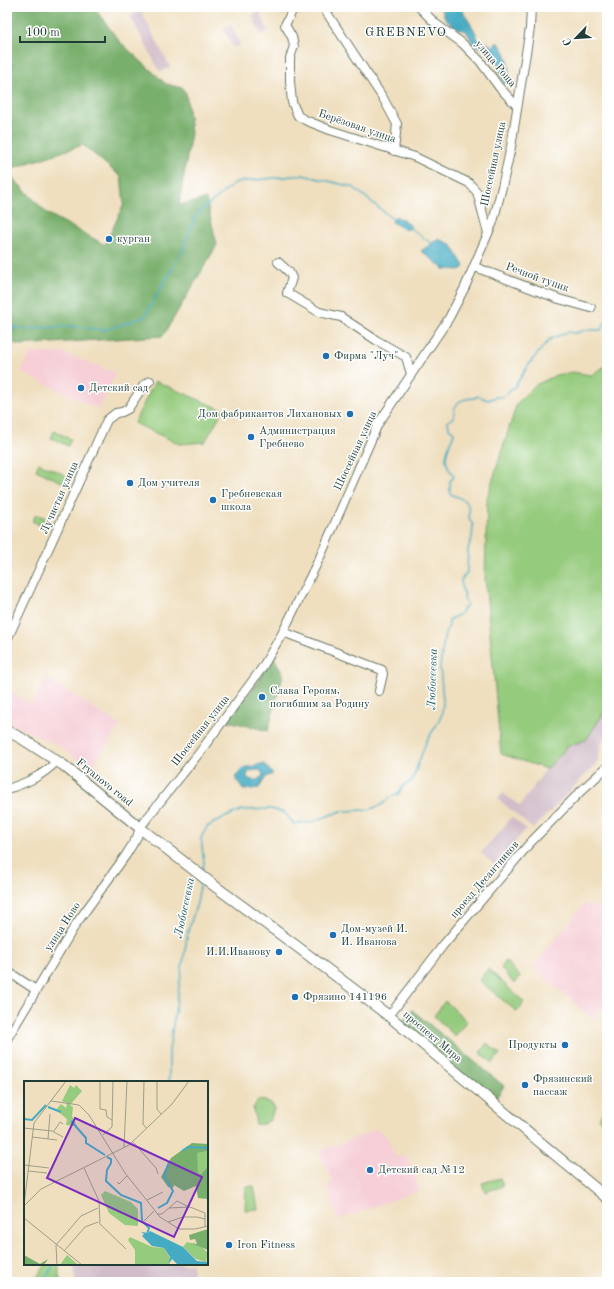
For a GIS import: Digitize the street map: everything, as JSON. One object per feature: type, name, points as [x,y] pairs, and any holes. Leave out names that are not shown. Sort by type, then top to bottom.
[{"type":"main road","name":"Fryanovo road","points":[[7,731],[21,738],[57,761],[181,860]]},
{"type":"main road","name":"проспект Мира","points":[[181,860],[389,1016],[607,1198]]},
{"type":"street","name":"Берёзовая улица","points":[[294,7],[285,25],[292,37],[294,46],[290,58],[290,82],[292,102],[298,116],[330,130],[415,157],[470,183],[477,192],[482,206],[488,233]]},
{"type":"street","points":[[323,7],[383,98],[397,124],[394,151]]},
{"type":"street","name":"улица Роща","points":[[419,7],[436,24],[462,43],[480,61],[499,87],[517,106]]},
{"type":"street","name":"Шоссейная улица","points":[[140,828],[262,668],[283,632],[336,523],[378,424],[448,318],[475,267],[496,210],[511,147],[530,28],[531,7]]},
{"type":"street","points":[[482,206],[496,210]]},
{"type":"street","points":[[278,262],[289,272],[292,278],[288,293],[319,312],[341,318],[406,357],[410,374]]},
{"type":"street","name":"Речной тупик","points":[[475,267],[559,299],[592,308]]},
{"type":"street","name":"Лучистая улица","points":[[7,640],[107,420],[113,414],[128,409],[144,385],[150,380]]},
{"type":"street","points":[[283,632],[382,670],[384,674],[379,691]]},
{"type":"street","points":[[7,789],[24,784],[47,771],[57,761]]},
{"type":"street","name":"проезд Десантников","points":[[389,1016],[444,944],[525,849],[568,804],[607,767]]},
{"type":"street","name":"улица Ново","points":[[7,1039],[76,924],[126,855],[137,837],[140,828]]},
{"type":"street","points":[[7,971],[36,990]]},
{"type":"shaded area","points":[[141,11],[170,67],[160,72],[130,16]]},
{"type":"shaded area","points":[[260,12],[268,31],[261,35],[252,15]]},
{"type":"shaded area","points":[[231,24],[240,45],[233,48],[223,28]]},
{"type":"shaded area","name":"Детский сад","points":[[30,353],[64,353],[116,373],[99,409],[21,372]]},
{"type":"shaded area","points":[[47,678],[120,725],[90,769],[59,746],[7,722],[7,689],[31,704]]},
{"type":"shaded area","points":[[607,708],[607,735],[602,742],[597,763],[533,829],[498,799],[503,793],[520,806],[546,769],[568,746],[586,740]]},
{"type":"shaded area","points":[[512,817],[526,829],[495,865],[481,853]]},
{"type":"shaded area","points":[[584,904],[607,910],[607,1003],[593,1019],[533,967]]},
{"type":"shaded area","name":"Детский сад №12","points":[[377,1129],[387,1137],[395,1156],[406,1155],[420,1190],[338,1220],[328,1185],[334,1183],[319,1153],[333,1145],[334,1146]]},
{"type":"shaded area","points":[[74,1265],[193,1265],[192,1282],[75,1282]]},
{"type":"green space","points":[[7,7],[99,7],[96,10],[119,41],[166,84],[182,88],[186,93],[191,133],[179,205],[206,199],[217,245],[163,336],[20,345],[7,341],[7,172],[47,213],[105,245],[124,204],[121,177],[83,145],[7,170]]},
{"type":"green space","points":[[607,365],[607,708],[586,740],[568,746],[547,769],[501,754],[485,579],[487,498],[517,403],[534,386],[556,375],[573,372],[591,375]]},
{"type":"green space","points":[[155,381],[223,410],[205,442],[179,444],[134,423]]},
{"type":"green space","points":[[54,431],[71,439],[68,446],[51,438]]},
{"type":"green space","points":[[39,463],[67,476],[64,483],[36,470]]},
{"type":"green space","points":[[36,514],[46,518],[42,526],[32,521]]},
{"type":"green space","points":[[273,655],[283,675],[268,731],[228,721],[256,685]]},
{"type":"green space","points":[[506,961],[520,977],[514,984],[501,968]]},
{"type":"green space","points":[[488,969],[524,1002],[517,1012],[479,980]]},
{"type":"green space","points":[[445,1001],[467,1021],[455,1036],[434,1016]]},
{"type":"green space","points":[[412,1010],[504,1086],[494,1101],[401,1023]]},
{"type":"green space","points":[[487,1043],[500,1054],[493,1063],[480,1053]]},
{"type":"green space","points":[[258,1100],[265,1101],[273,1105],[274,1109],[270,1120],[263,1124],[256,1124],[253,1108]]},
{"type":"green space","points":[[605,1108],[607,1108],[607,1126],[599,1119]]},
{"type":"green space","points":[[500,1178],[503,1186],[485,1192],[482,1183]]},
{"type":"green space","points":[[254,1186],[258,1209],[245,1210],[246,1187]]},
{"type":"green space","points":[[45,1265],[59,1265],[59,1277],[61,1282],[34,1282]]},
{"type":"water","points":[[439,7],[460,7],[475,31],[478,40],[494,47],[496,43],[499,43],[507,58],[509,68],[509,85],[504,84],[495,58],[486,50],[473,44],[467,32],[450,23]]},
{"type":"water","points":[[396,216],[409,224],[411,228],[406,230],[392,222]]},
{"type":"water","points":[[438,239],[451,244],[464,266],[461,270],[444,269],[421,251]]},
{"type":"water","points":[[7,314],[15,328],[7,337]]},
{"type":"water","points":[[263,763],[273,774],[266,777],[259,788],[243,790],[235,777],[245,767],[252,767]],"holes":[[[259,770],[262,772],[263,776],[255,781],[247,778],[250,771]]]},
{"type":"waterway","points":[[13,327],[26,329],[70,326],[105,330],[144,317],[182,252],[196,215],[236,182],[303,175],[353,187],[394,220]]},
{"type":"waterway","points":[[410,228],[431,243]]},
{"type":"waterway","name":"Любосеевка","points":[[202,871],[204,863],[201,838],[207,827],[221,819],[242,810],[271,809],[285,813],[294,824],[312,822],[341,811],[369,810],[383,804],[390,797],[398,794],[404,785],[412,781],[426,742],[442,714],[443,700],[440,667],[445,633],[449,626],[449,620],[460,614],[467,605],[461,580],[467,572],[468,549],[472,538],[473,525],[469,518],[469,508],[467,504],[462,499],[450,494],[450,481],[454,477],[449,469],[446,457],[454,432],[449,428],[448,421],[454,417],[456,405],[460,401],[478,396],[488,400],[496,397],[502,397],[508,393],[515,386],[532,360],[550,339],[568,332],[575,333],[586,330],[601,330],[607,319]]},
{"type":"waterway","name":"Любосеевка","points":[[169,1081],[169,1050],[188,931],[197,903],[201,879]]},
{"type":"waterway","name":"Любосеевка","points":[[48,1282],[47,1276],[53,1265]]},
{"type":"place","name":"курган","points":[[109,239]]},
{"type":"place","name":"Фирма \"Луч\"","points":[[326,356]]},
{"type":"place","name":"Детский сад","points":[[81,388]]},
{"type":"place","name":"Дом фабрикантов Лихановых","points":[[350,414]]},
{"type":"place","name":"Администрация Гребнево","points":[[251,437]]},
{"type":"place","name":"Дом учителя","points":[[130,483]]},
{"type":"place","name":"Гребневская школа","points":[[213,500]]},
{"type":"place","name":"Слава Героям, погибшим за Родину","points":[[262,697]]},
{"type":"place","name":"Дом-музей И. И. Иванова","points":[[333,935]]},
{"type":"place","name":"И.И.Иванову","points":[[279,952]]},
{"type":"place","name":"Фрязино 141196","points":[[295,997]]},
{"type":"place","name":"Продукты","points":[[565,1045]]},
{"type":"place","name":"Фрязинский пассаж","points":[[525,1085]]},
{"type":"place","name":"Детский сад №12","points":[[370,1170]]},
{"type":"place","name":"Iron Fitness","points":[[229,1245]]},
{"type":"district","name":"GREBNEVO","points":[[406,32]]}]
